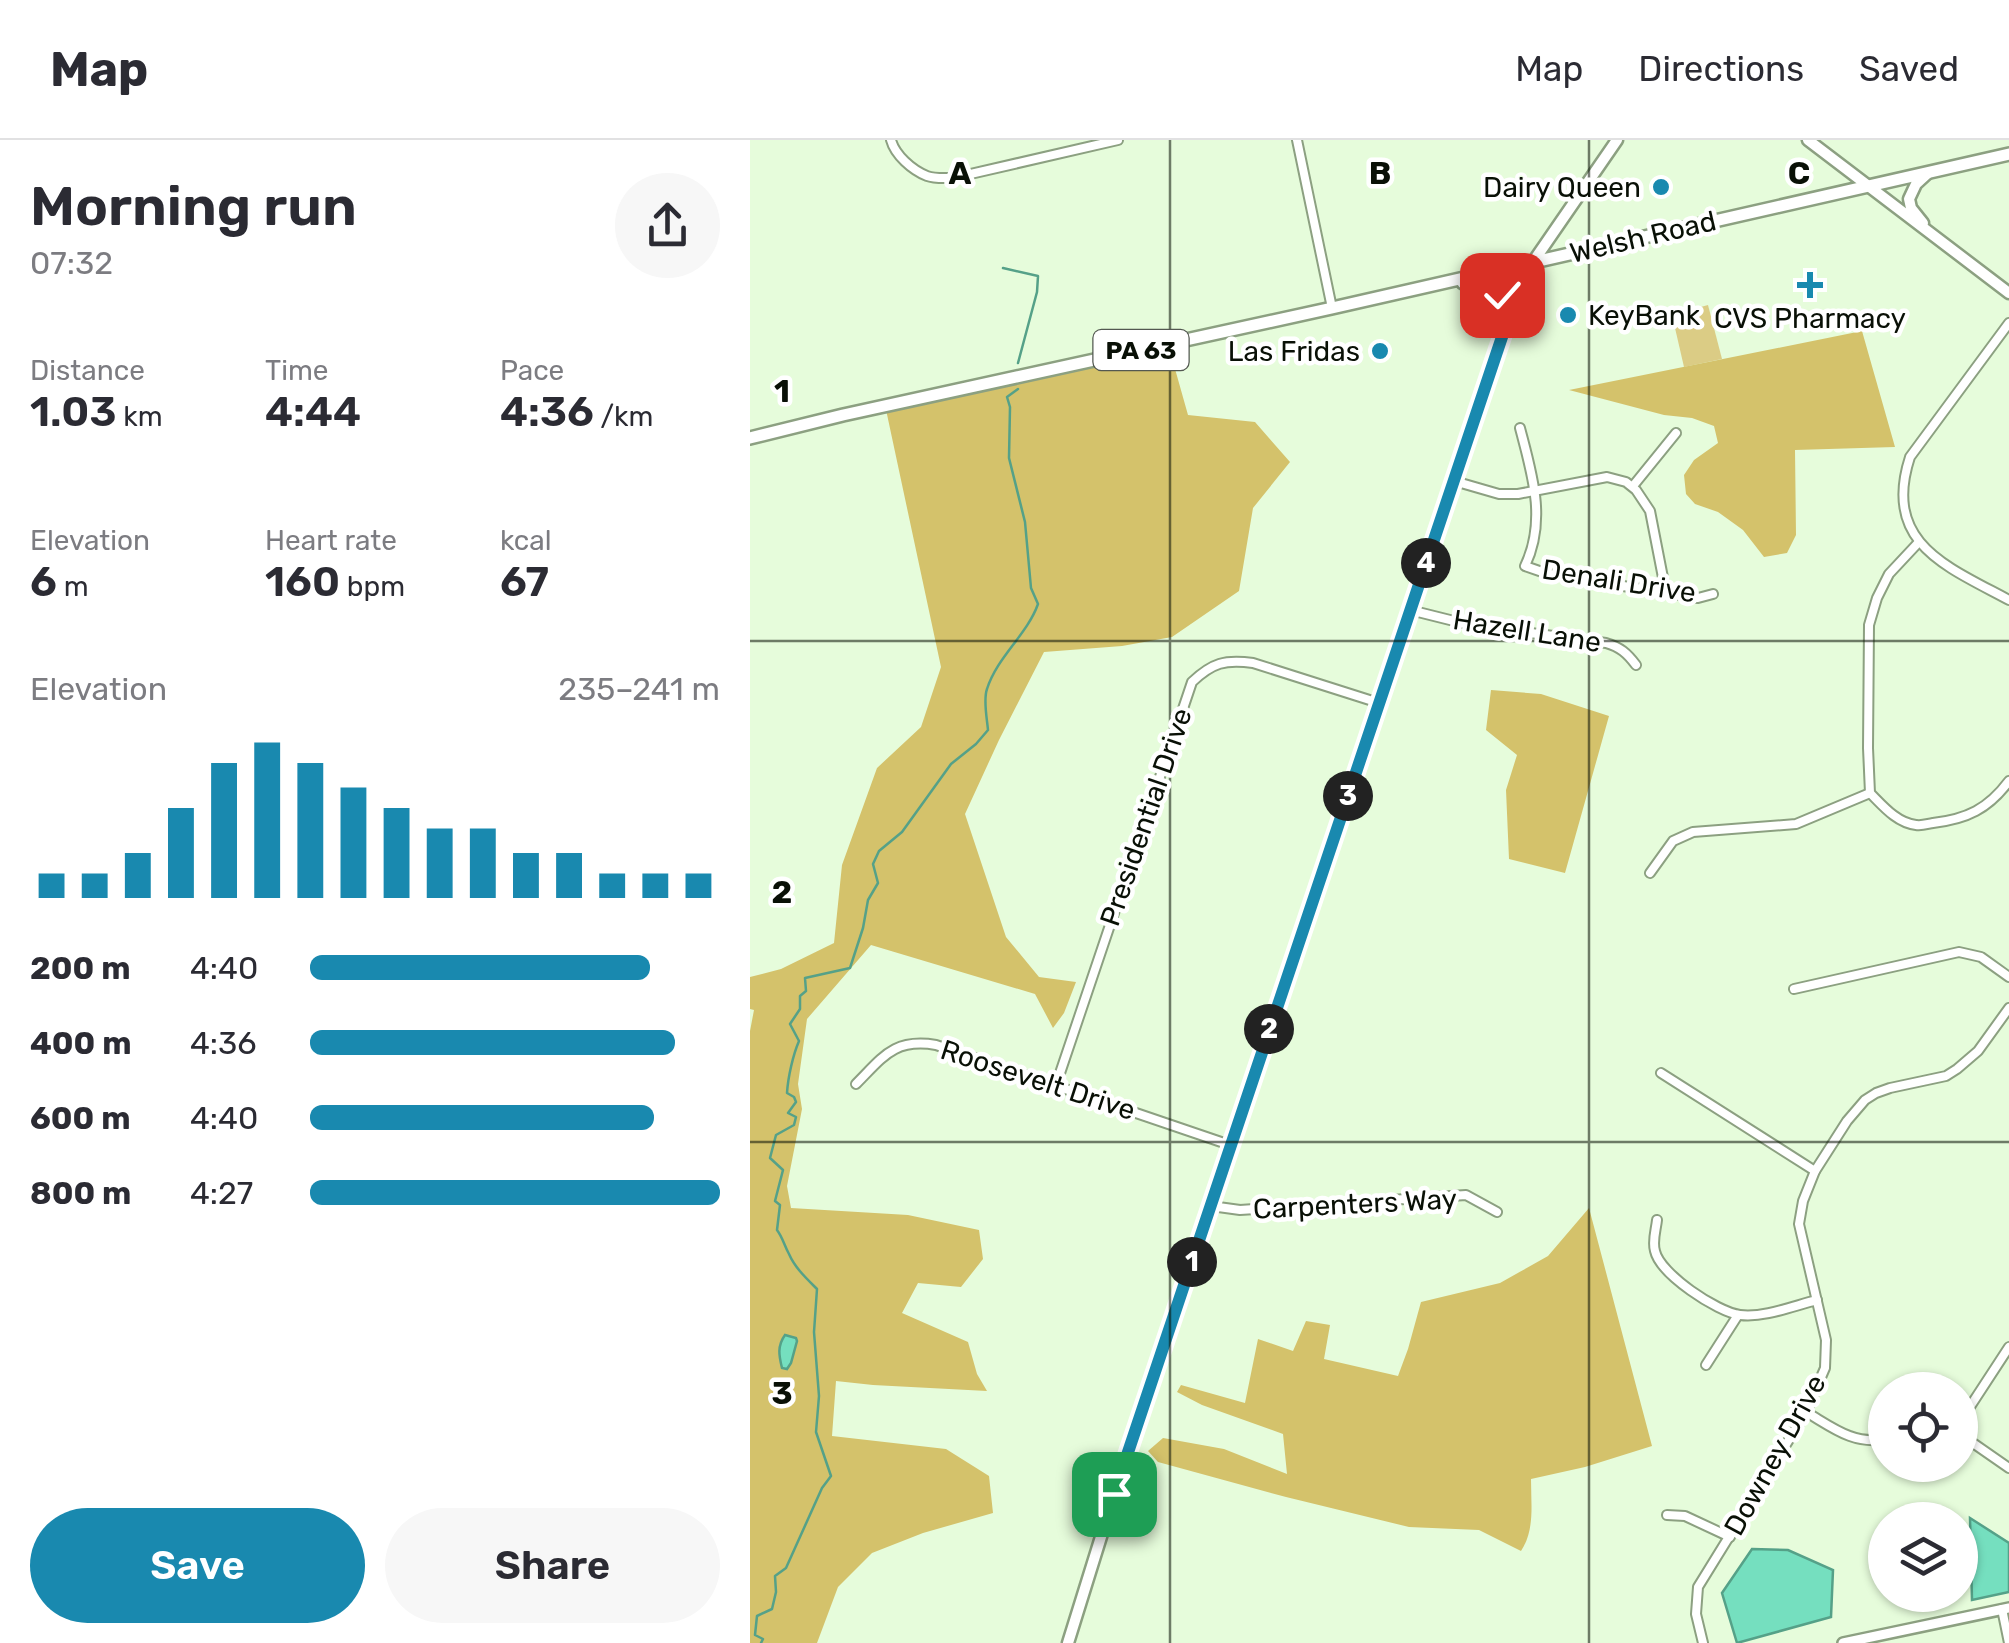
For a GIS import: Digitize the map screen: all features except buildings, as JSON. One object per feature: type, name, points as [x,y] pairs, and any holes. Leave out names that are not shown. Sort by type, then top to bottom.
[{"type":"main road","points":[[1068,1643],[1230,1145],[1519,288],[1532,262],[1617,140]]},
{"type":"main road","points":[[1808,140],[2009,293]]},
{"type":"main road","name":"Welsh Road","points":[[750,438],[842,414],[1332,308],[2009,154]]},
{"type":"main road","points":[[1928,173],[1909,198],[1911,208],[1944,246]]},
{"type":"main road","points":[[1420,288],[1488,283],[1506,304],[1504,331]]},
{"type":"street","points":[[891,140],[894,150],[930,178],[953,178],[1091,143],[1118,140]]},
{"type":"street","points":[[1297,140],[1332,308]]},
{"type":"street","points":[[2009,324],[1910,457],[1902,496],[1918,543],[1947,566],[2009,600]]},
{"type":"street","points":[[1520,428],[1536,491]]},
{"type":"street","points":[[1632,486],[1676,433]]},
{"type":"street","points":[[1454,480],[1499,494],[1606,477],[1632,486],[1650,511],[1666,593]]},
{"type":"street","name":"Denali Drive","points":[[1536,491],[1538,507],[1525,566],[1548,574],[1698,598],[1712,594]]},
{"type":"street","points":[[1918,543],[1889,574],[1869,625],[1870,793],[1892,815],[1915,826],[1972,814],[1995,800],[2009,782]]},
{"type":"street","name":"Hazell Lane","points":[[1410,610],[1470,624],[1606,643],[1628,654],[1636,665]]},
{"type":"street","name":"Presidential Drive","points":[[1056,1085],[1192,682],[1214,666],[1236,660],[1379,704]]},
{"type":"street","points":[[1650,873],[1673,841],[1693,832],[1796,824],[1870,793]]},
{"type":"street","points":[[1794,989],[1960,952],[1981,956],[2009,977]]},
{"type":"street","name":"Downey Drive","points":[[1702,1643],[1696,1614],[1698,1588],[1806,1412],[1821,1380],[1827,1353],[1799,1224],[1803,1200],[1816,1171],[1847,1120],[1866,1100],[1890,1088],[1946,1076],[1957,1069],[1978,1051],[2009,1008]]},
{"type":"street","name":"Roosevelt Drive","points":[[856,1084],[890,1051],[911,1043],[936,1046],[1230,1145]]},
{"type":"street","points":[[1661,1073],[1816,1171]]},
{"type":"street","name":"Carpenters Way","points":[[1211,1206],[1240,1210],[1466,1195],[1496,1212]]},
{"type":"street","points":[[1657,1220],[1654,1245],[1663,1267],[1719,1307],[1738,1315],[1755,1314],[1817,1300]]},
{"type":"street","points":[[1706,1366],[1738,1315]]},
{"type":"street","points":[[1978,1394],[2009,1346]]},
{"type":"street","points":[[1806,1412],[1854,1439],[1868,1441]]},
{"type":"street","points":[[1978,1446],[2009,1468]]},
{"type":"street","points":[[1668,1515],[1685,1516],[1730,1537]]},
{"type":"street","points":[[1843,1643],[2006,1608],[2009,1642]]},
{"type":"shaded area","points":[[1708,305],[1722,359],[1684,367],[1672,315]]},
{"type":"shaded area","points":[[1862,331],[1895,447],[1795,450],[1796,535],[1787,553],[1764,557],[1743,530],[1718,512],[1695,504],[1686,494],[1684,475],[1694,460],[1718,443],[1714,426],[1569,390]]},
{"type":"shaded area","points":[[1168,344],[1188,415],[1255,422],[1290,462],[1253,508],[1239,591],[1172,637],[1122,646],[1044,652],[965,814],[1006,937],[1039,977],[1076,982],[1064,1013],[1053,1028],[1035,994],[871,945],[807,1019],[798,1084],[802,1109],[787,1186],[791,1208],[908,1215],[979,1230],[983,1259],[961,1287],[918,1283],[902,1313],[968,1342],[977,1374],[987,1391],[836,1381],[832,1436],[946,1449],[989,1476],[993,1513],[872,1553],[838,1587],[817,1643],[750,1643],[750,1031],[754,1010],[750,1009],[750,977],[781,969],[834,943],[842,865],[877,768],[921,727],[941,667],[885,405]]},
{"type":"shaded area","points":[[1491,690],[1541,694],[1609,716],[1565,873],[1509,859],[1506,790],[1517,755],[1486,730]]},
{"type":"shaded area","points":[[1589,1208],[1652,1446],[1531,1479],[1530,1526],[1521,1551],[1479,1530],[1409,1527],[1158,1462],[1148,1451],[1163,1438],[1224,1449],[1287,1474],[1283,1434],[1202,1405],[1177,1392],[1181,1385],[1245,1403],[1258,1339],[1293,1351],[1306,1321],[1330,1325],[1324,1359],[1398,1376],[1421,1302],[1500,1283],[1548,1256]]},
{"type":"water","points":[[785,1335],[797,1341],[787,1369],[782,1368],[780,1355]]},
{"type":"water","points":[[1978,1523],[2009,1543],[2009,1592],[1978,1599]]},
{"type":"water","points":[[1752,1549],[1788,1550],[1833,1570],[1831,1617],[1737,1643],[1722,1593]]},
{"type":"waterway","points":[[1003,268],[1038,276],[1018,363]]},
{"type":"waterway","points":[[761,1643],[763,1639],[755,1635],[757,1616],[772,1609],[775,1576],[786,1568],[831,1476],[816,1432],[817,1289],[794,1264],[777,1230],[780,1205],[775,1201],[783,1170],[770,1158],[776,1135],[794,1125],[796,1117],[788,1113],[796,1102],[787,1093],[799,1041],[790,1024],[800,1009],[800,996],[806,991],[805,978],[850,968],[868,900],[878,883],[873,864],[879,851],[902,832],[951,764],[988,730],[987,689],[1038,604],[1031,588],[1025,522],[1009,458],[1007,397],[1018,389]]},
{"type":"place","name":"Dairy Queen","points":[[1661,187]]},
{"type":"place","name":"CVS Pharmacy","points":[[1810,285]]},
{"type":"place","name":"KeyBank","points":[[1568,315]]},
{"type":"place","name":"Las Fridas","points":[[1380,351]]},
{"type":"route","points":[[1114,1494],[1504,331],[1506,304],[1502,295]]}]
